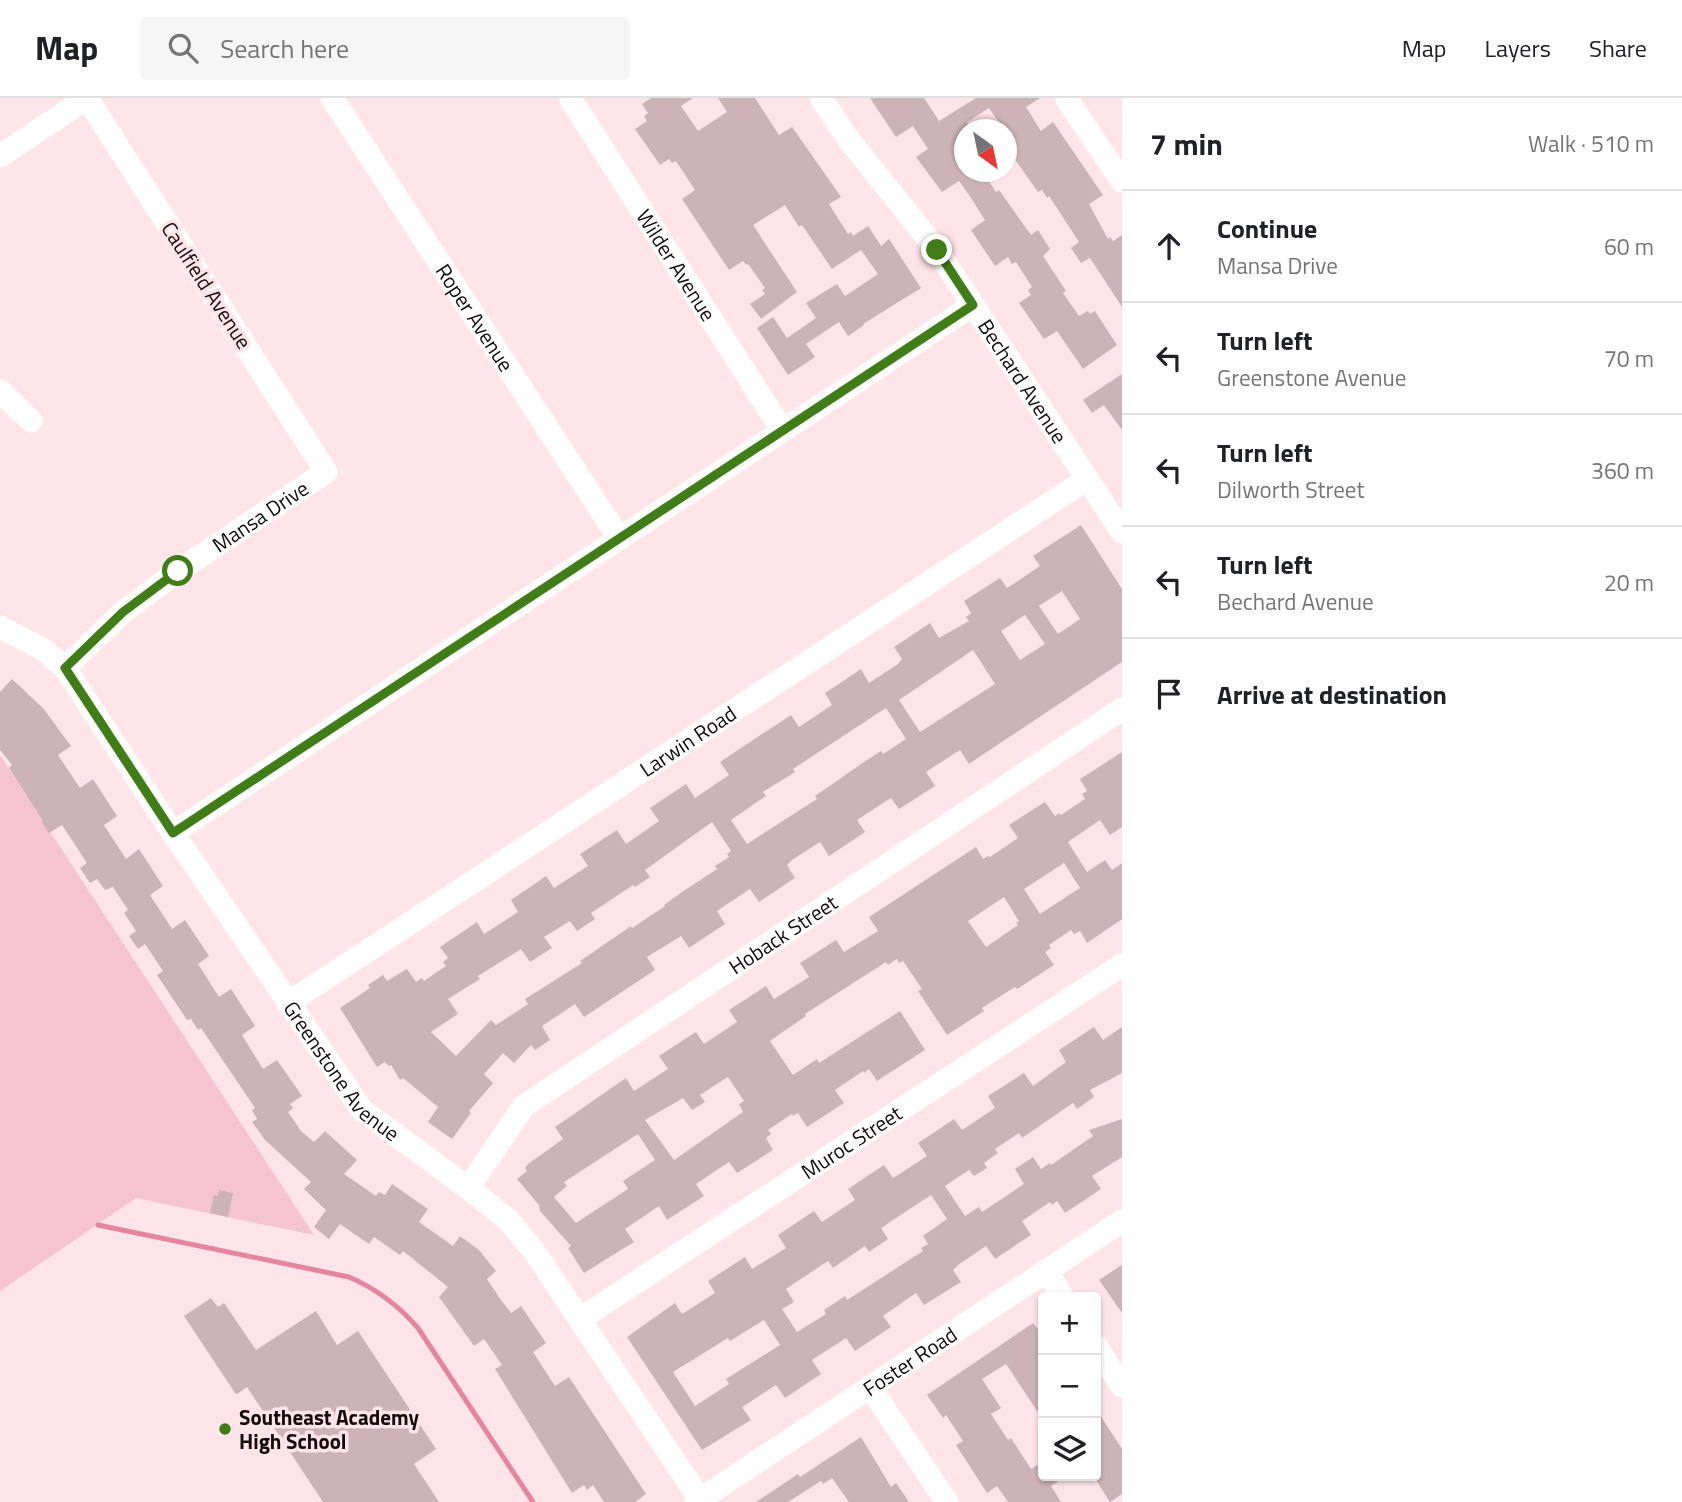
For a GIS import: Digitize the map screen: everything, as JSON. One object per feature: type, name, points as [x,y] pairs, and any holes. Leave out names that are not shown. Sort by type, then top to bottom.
[{"type":"street","points":[[0,156],[87,98]]},
{"type":"street","name":"Caulfield Avenue","points":[[87,98],[326,472]]},
{"type":"street","name":"Roper Avenue","points":[[332,98],[619,538]]},
{"type":"street","name":"Wilder Avenue","points":[[570,98],[782,430]]},
{"type":"street","name":"Bechard Avenue","points":[[821,98],[849,140],[937,250],[1122,532]]},
{"type":"street","points":[[1066,98],[1122,181]]},
{"type":"street","points":[[173,833],[973,305]]},
{"type":"street","points":[[0,391],[30,421]]},
{"type":"street","name":"Mansa Drive","points":[[65,668],[123,612],[167,579],[326,472]]},
{"type":"street","name":"Larwin Road","points":[[288,1003],[1087,479]]},
{"type":"street","name":"Greenstone Avenue","points":[[0,627],[41,648],[65,668],[173,833],[362,1110],[508,1220],[534,1251],[700,1501]]},
{"type":"street","name":"Hoback Street","points":[[468,1188],[524,1106],[1122,709]]},
{"type":"street","name":"Muroc Street","points":[[580,1319],[1122,965]]},
{"type":"street","name":"Foster Road","points":[[700,1501],[1122,1221]]},
{"type":"street","points":[[1046,1271],[1060,1292]]},
{"type":"street","points":[[1101,1354],[1122,1386]]},
{"type":"street","points":[[870,1387],[947,1502]]},
{"type":"shaded area","points":[[0,755],[314,1235],[136,1198],[0,1291]]},
{"type":"building","points":[[651,98],[693,98],[681,106],[698,131],[727,112],[718,98],[755,98],[779,135],[792,127],[841,197],[829,204],[848,234],[851,232],[853,236],[868,226],[881,246],[889,239],[921,288],[848,336],[839,322],[806,344],[815,357],[788,375],[757,328],[773,317],[787,338],[816,318],[806,303],[837,284],[845,296],[878,274],[861,250],[832,269],[785,205],[753,225],[797,292],[761,319],[750,304],[765,294],[762,290],[765,288],[743,261],[729,270],[682,199],[695,190],[676,161],[672,163],[669,159],[660,165],[635,129],[647,121],[644,116],[648,113],[642,104]]},
{"type":"building","points":[[870,98],[924,98],[939,121],[976,98],[1040,98],[1026,107],[1041,131],[1053,122],[1103,195],[1089,204],[1108,239],[1110,237],[1113,241],[1122,235],[1122,307],[1090,258],[1081,263],[1071,248],[1079,242],[1049,196],[1047,198],[1042,190],[1038,192],[1017,162],[1017,119],[996,119],[989,108],[972,119],[954,119],[954,182],[957,182],[942,192],[916,157],[928,149],[913,126],[896,137]]},
{"type":"building","points":[[960,182],[990,182],[996,192],[999,190],[1031,235],[1038,230],[1050,249],[1043,256],[1079,316],[1095,311],[1117,345],[1083,369],[1057,331],[1044,339],[1019,303],[1031,295],[1028,290],[1032,287],[1016,262],[1012,264],[1008,257],[995,266],[971,230],[985,220]]},
{"type":"building","points":[[1122,374],[1122,430],[1104,405],[1092,413],[1083,400]]},
{"type":"building","points":[[1081,525],[1122,589],[1122,662],[969,764],[960,750],[932,768],[926,772],[935,786],[899,809],[891,798],[857,820],[865,832],[829,856],[820,842],[792,860],[787,865],[795,878],[759,902],[750,889],[717,911],[725,924],[689,948],[681,936],[647,957],[655,970],[584,1017],[575,1004],[542,1026],[550,1040],[535,1050],[531,1045],[514,1063],[503,1053],[484,1074],[493,1083],[469,1111],[471,1113],[452,1139],[428,1122],[438,1107],[403,1078],[400,1080],[391,1065],[385,1062],[377,1067],[340,1008],[370,988],[368,985],[383,975],[387,981],[407,969],[416,982],[422,978],[424,981],[446,966],[443,962],[448,958],[440,947],[477,922],[484,934],[518,912],[511,900],[546,876],[554,888],[588,866],[580,854],[617,830],[626,844],[659,821],[650,808],[686,784],[695,798],[729,775],[720,762],[791,715],[799,727],[832,705],[825,693],[861,669],[869,683],[898,664],[902,659],[894,647],[930,623],[939,638],[969,621],[966,617],[971,613],[964,601],[1000,578],[1007,588],[1040,566],[1033,556]],"holes":[[[1062,591],[1080,619],[1058,634],[1039,606]],[[1025,615],[1045,644],[1020,660],[1001,631]],[[973,650],[995,684],[920,732],[899,700]],[[886,708],[906,739],[883,754],[881,751],[864,762],[815,796],[817,799],[747,844],[731,820],[766,796],[763,792],[795,772],[793,769]],[[712,822],[731,851],[727,854],[729,857],[715,866],[717,869],[580,961],[582,963],[525,999],[528,1004],[496,1025],[491,1020],[456,1056],[431,1032],[458,1014],[448,999],[480,979],[478,976],[521,949],[530,962],[552,948],[544,937],[570,921],[577,931],[595,919],[591,913],[650,877],[645,870]]]},
{"type":"building","points":[[12,679],[43,708],[71,746],[58,755],[80,788],[93,779],[117,816],[104,825],[126,859],[139,849],[163,886],[150,895],[172,929],[185,920],[209,956],[198,964],[219,997],[231,989],[255,1026],[242,1035],[263,1069],[277,1060],[302,1096],[290,1104],[293,1108],[288,1112],[301,1131],[314,1142],[325,1131],[357,1160],[344,1174],[376,1196],[379,1192],[385,1195],[392,1184],[428,1209],[419,1222],[453,1246],[460,1236],[479,1250],[496,1271],[487,1279],[501,1300],[511,1313],[521,1306],[546,1343],[533,1352],[555,1386],[569,1377],[646,1494],[635,1502],[604,1502],[593,1485],[587,1490],[584,1485],[572,1493],[495,1369],[502,1365],[484,1339],[474,1346],[439,1297],[448,1287],[403,1251],[400,1255],[374,1237],[369,1244],[340,1224],[329,1239],[314,1227],[326,1210],[304,1189],[311,1182],[265,1140],[252,1122],[257,1119],[252,1110],[255,1108],[201,1028],[198,1030],[191,1019],[187,1020],[157,975],[163,971],[145,944],[138,949],[129,936],[136,931],[124,913],[128,910],[113,887],[105,890],[97,879],[90,883],[80,868],[87,863],[62,825],[49,833],[9,768],[12,765],[0,750],[0,692]]},
{"type":"building","points":[[1122,752],[1122,827],[1110,835],[1100,820],[1068,842],[1087,872],[1105,860],[1112,870],[1122,863],[1122,919],[1087,943],[1080,931],[1074,934],[1071,930],[1049,945],[1051,948],[1045,952],[1054,965],[982,1008],[984,1011],[947,1035],[918,991],[922,989],[903,961],[899,963],[897,959],[888,965],[886,962],[805,1014],[806,1016],[770,1041],[793,1075],[817,1059],[819,1063],[900,1011],[925,1050],[877,1081],[869,1069],[864,1073],[863,1071],[835,1090],[844,1103],[807,1127],[798,1113],[793,1116],[792,1114],[768,1130],[771,1134],[766,1138],[773,1150],[737,1173],[729,1162],[696,1184],[704,1196],[667,1220],[659,1206],[625,1229],[634,1242],[584,1273],[568,1248],[571,1246],[540,1211],[539,1205],[517,1179],[527,1171],[525,1168],[528,1164],[563,1139],[555,1127],[626,1078],[634,1091],[668,1069],[659,1056],[696,1032],[704,1044],[737,1022],[729,1010],[766,986],[774,999],[809,977],[800,963],[836,940],[844,952],[878,931],[869,917],[976,847],[983,859],[990,857],[1018,838],[1009,825],[1045,802],[1055,816],[1059,813],[1061,815],[1085,799],[1082,794],[1087,791],[1080,779]],"holes":[[[1064,863],[1080,888],[1040,914],[1024,889]],[[1004,897],[1019,921],[1016,923],[1018,925],[986,947],[968,921]],[[728,1077],[744,1101],[739,1104],[743,1112],[674,1160],[645,1120],[683,1098],[692,1110],[705,1102],[700,1095]],[[638,1134],[655,1160],[623,1181],[628,1189],[576,1223],[554,1197],[567,1186],[564,1182]]]},
{"type":"building","points":[[1094,1027],[1103,1040],[1122,1027],[1122,1073],[1090,1090],[1094,1097],[1077,1109],[1073,1103],[1022,1138],[1019,1133],[995,1149],[998,1153],[984,1163],[987,1168],[974,1176],[969,1170],[945,1186],[965,1216],[979,1207],[982,1212],[1024,1184],[1015,1169],[1033,1157],[1041,1169],[1050,1163],[1051,1165],[1093,1136],[1089,1130],[1122,1119],[1122,1157],[1092,1176],[1101,1189],[1065,1213],[1057,1201],[1052,1205],[1050,1202],[1022,1221],[1031,1235],[995,1259],[986,1246],[953,1270],[961,1282],[924,1305],[916,1293],[883,1316],[891,1327],[855,1351],[846,1338],[812,1360],[821,1374],[785,1398],[776,1385],[742,1407],[751,1420],[702,1450],[627,1337],[675,1303],[682,1314],[715,1293],[708,1281],[745,1257],[752,1269],[786,1248],[778,1235],[814,1211],[822,1222],[855,1200],[848,1189],[884,1165],[893,1178],[927,1156],[918,1143],[954,1119],[962,1130],[995,1108],[988,1096],[1024,1073],[1033,1086],[1066,1062],[1059,1050]],"holes":[[[931,1195],[947,1219],[923,1236],[928,1244],[921,1248],[923,1251],[847,1300],[845,1296],[824,1310],[826,1314],[797,1332],[782,1309],[794,1302],[786,1289],[828,1261],[833,1268],[865,1246],[869,1252],[888,1239],[881,1228]],[[764,1320],[780,1345],[726,1379],[729,1384],[695,1406],[673,1372],[728,1338],[730,1341]]]},
{"type":"building","points":[[219,1190],[233,1193],[228,1217],[210,1213],[214,1195],[218,1196]]},
{"type":"building","points":[[1122,1265],[1122,1313],[1099,1280]]},
{"type":"building","points":[[211,1298],[218,1307],[224,1303],[256,1350],[316,1311],[337,1345],[358,1331],[436,1449],[414,1464],[439,1502],[323,1502],[247,1387],[235,1393],[184,1316]]},
{"type":"building","points":[[1033,1323],[1038,1329],[1038,1412],[1006,1364],[982,1379],[1001,1408],[991,1414],[1031,1469],[1037,1465],[1038,1481],[1058,1481],[1051,1486],[1061,1502],[1008,1502],[997,1486],[987,1493],[956,1445],[963,1441],[946,1415],[943,1418],[927,1395]]},
{"type":"building","points":[[1101,1417],[1122,1449],[1122,1494],[1110,1502],[1097,1481],[1101,1481]]},
{"type":"building","points":[[861,1437],[891,1487],[896,1483],[909,1502],[849,1502],[832,1478],[823,1484],[821,1481],[788,1502],[756,1502],[798,1474],[800,1477]]},
{"type":"waterway","points":[[98,1225],[349,1277],[378,1292],[418,1328],[533,1502]]},
{"type":"place","name":"Southeast Academy High School","points":[[225,1429]]},
{"type":"route","points":[[178,571],[123,612],[65,668],[173,833],[973,305],[937,250]]}]
